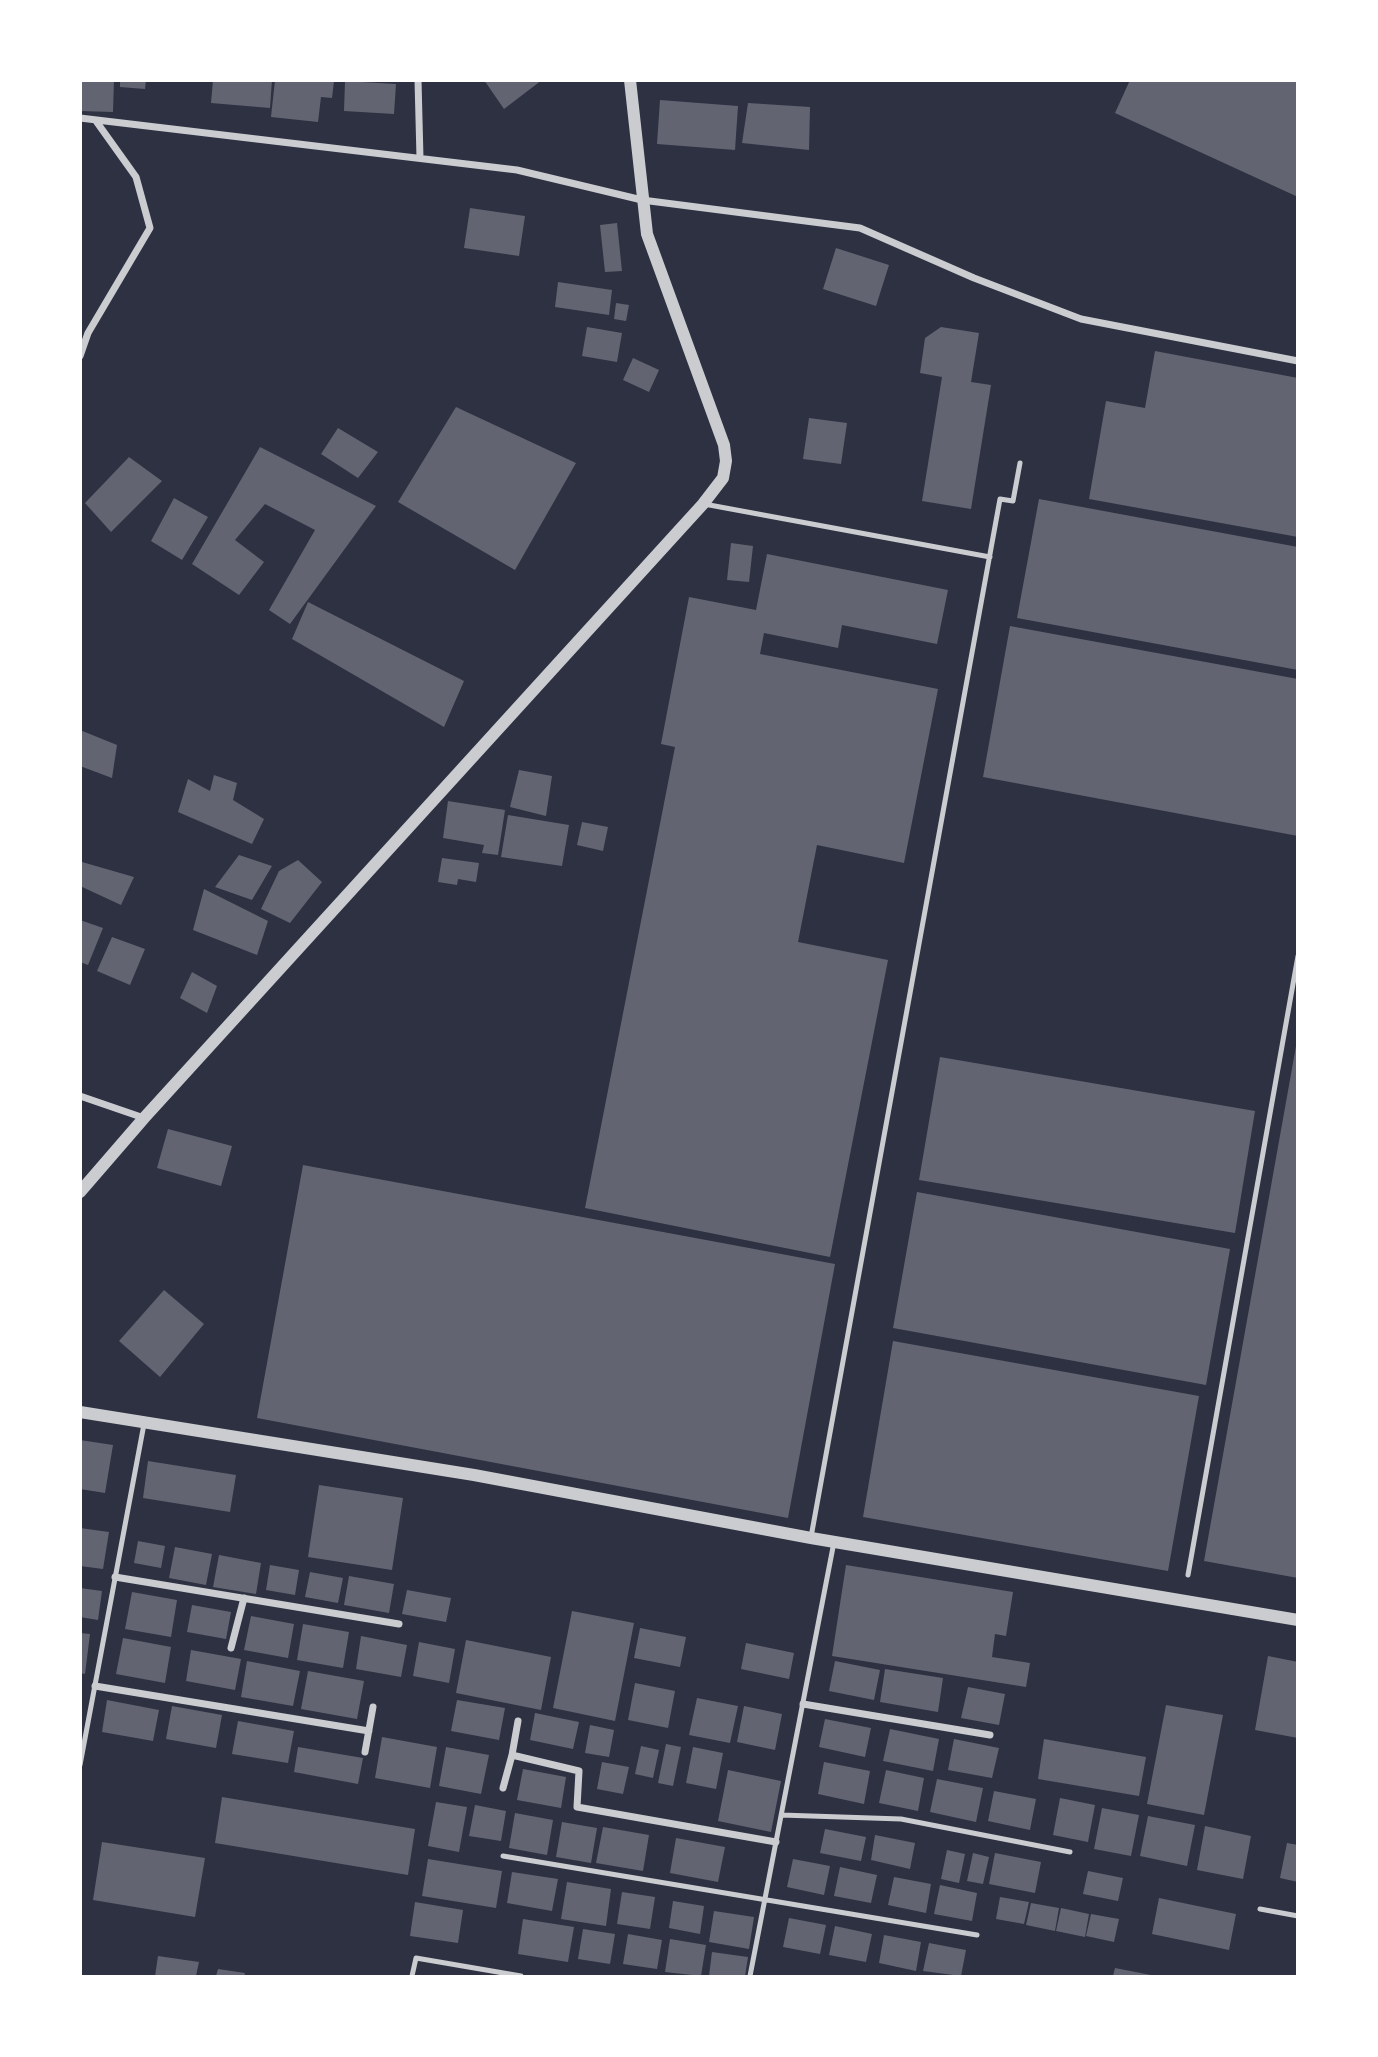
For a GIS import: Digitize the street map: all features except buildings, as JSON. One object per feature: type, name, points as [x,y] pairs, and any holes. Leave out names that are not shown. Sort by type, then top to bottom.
[{"type":"street","points":[[418,80],[420,158]]},
{"type":"street","points":[[80,1192],[723,478],[726,461],[724,445],[647,234],[629,80]]},
{"type":"street","points":[[80,118],[517,170],[642,200],[860,228],[974,278],[1081,319],[1297,361]]},
{"type":"street","points":[[80,356],[88,333],[150,228],[136,177],[96,121]]},
{"type":"street","points":[[80,1096],[144,1118]]},
{"type":"street","points":[[80,1412],[474,1475],[811,1538],[1297,1620]]},
{"type":"street","points":[[115,1577],[399,1624]]},
{"type":"street","points":[[231,1648],[244,1598]]},
{"type":"street","points":[[95,1686],[369,1731]]},
{"type":"street","points":[[803,1704],[990,1735]]},
{"type":"street","points":[[365,1752],[373,1707]]},
{"type":"street","points":[[503,1788],[519,1721]]},
{"type":"street","points":[[512,1755],[579,1771],[577,1807],[776,1843]]},
{"type":"lane","points":[[811,1538],[1000,499],[1013,501],[1020,463]]},
{"type":"lane","points":[[703,503],[990,557]]},
{"type":"lane","points":[[1188,1575],[1297,956]]},
{"type":"lane","points":[[80,1765],[144,1423]]},
{"type":"lane","points":[[750,1976],[834,1542]]},
{"type":"lane","points":[[781,1815],[901,1819],[1070,1852]]},
{"type":"lane","points":[[503,1856],[977,1935]]},
{"type":"lane","points":[[1260,1909],[1297,1916]]},
{"type":"lane","points":[[412,1976],[416,1958],[522,1976]]}]
